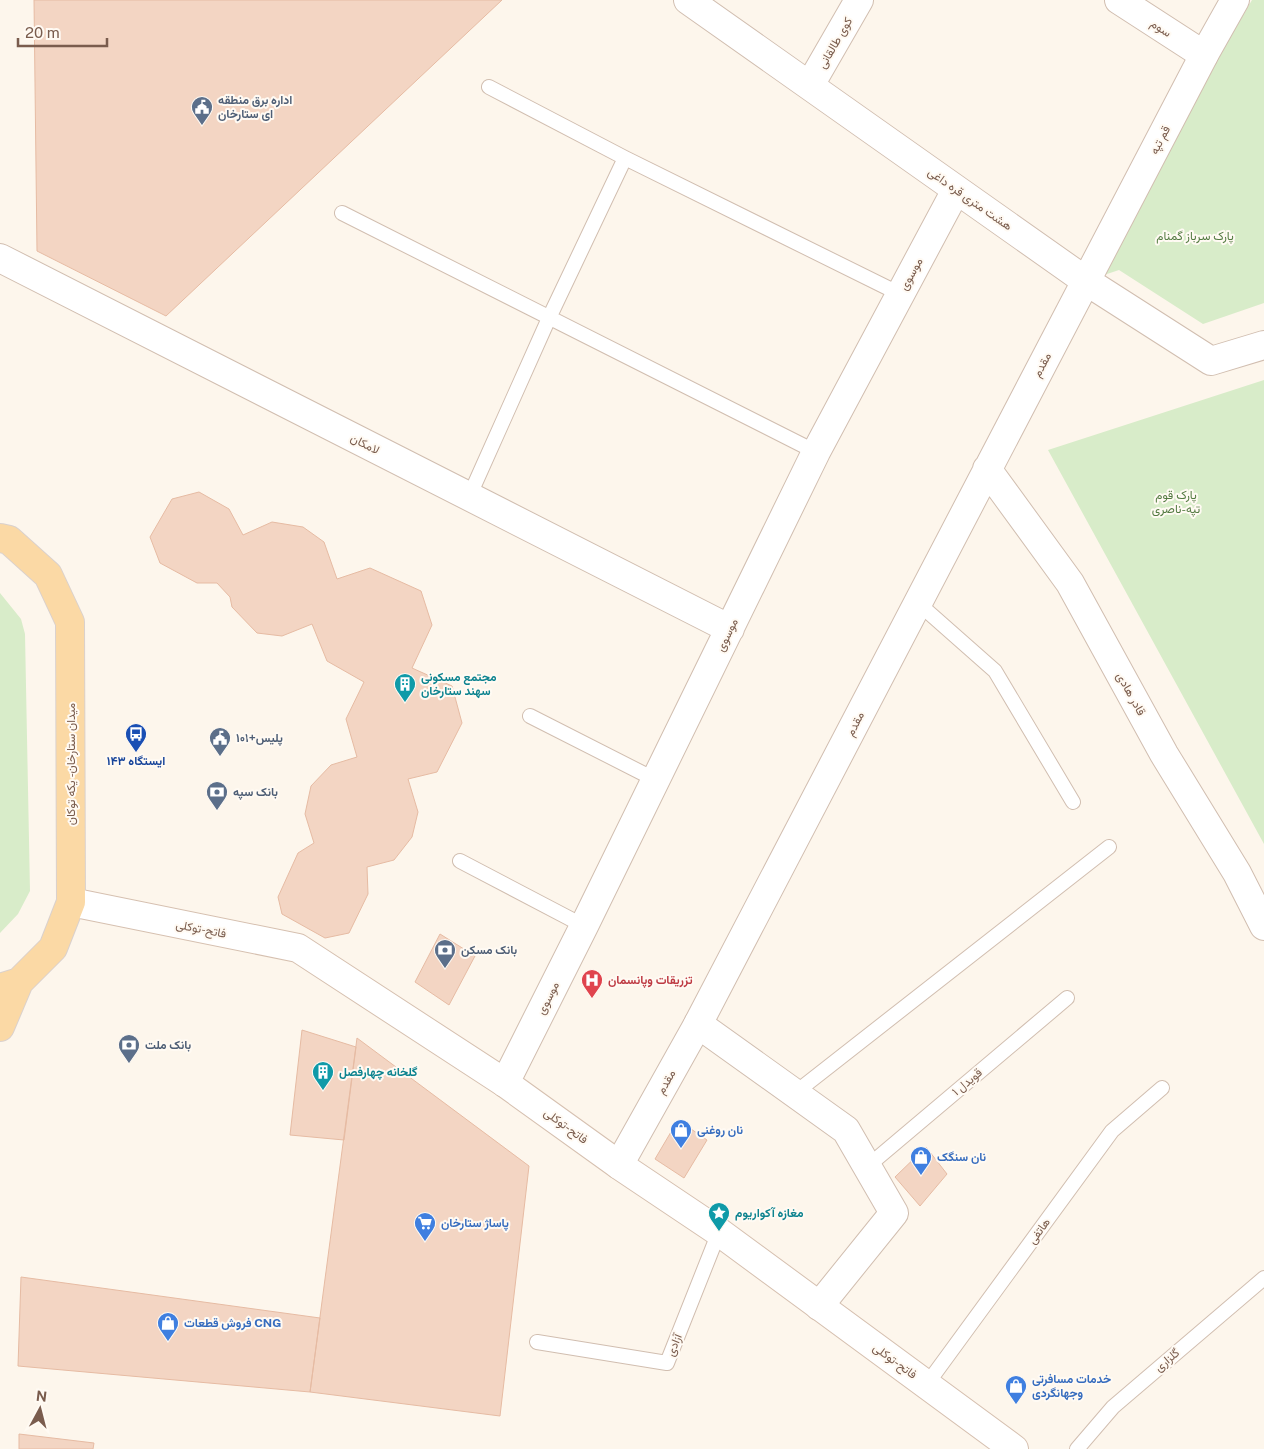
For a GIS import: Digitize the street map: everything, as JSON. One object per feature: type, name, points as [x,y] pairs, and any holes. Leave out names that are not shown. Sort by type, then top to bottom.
[{"type":"main road","name":"میدان ستارخان - یکه توکان","points":[[3,533],[48,575],[70,622],[71,902],[53,948],[9,985]]},
{"type":"main road","points":[[0,1027],[9,985]]},
{"type":"street","name":"هشت متری قره داغی","points":[[688,0],[1086,281],[1210,361],[1264,345]]},
{"type":"street","name":"کوی طالقانی","points":[[810,85],[860,0]]},
{"type":"street","name":"سوم","points":[[1119,0],[1204,55]]},
{"type":"street","name":"قم تپه","points":[[1086,281],[1204,55],[1235,0]]},
{"type":"street","name":"موسوی","points":[[504,1082],[584,926],[816,452],[956,190]]},
{"type":"street","name":"لامکان","points":[[0,258],[730,629]]},
{"type":"street","name":"مقدم","points":[[619,1165],[698,1024],[1086,281]]},
{"type":"street","name":"قادر هادی","points":[[987,469],[1070,583],[1164,754],[1237,873],[1264,926]]},
{"type":"street","name":"فاتح-توکلی","points":[[71,902],[298,948],[504,1082],[619,1165],[719,1232],[927,1384],[998,1444]]},
{"type":"street","points":[[698,1024],[846,1130],[894,1213],[819,1306]]},
{"type":"lane","points":[[489,87],[625,158],[900,294]]},
{"type":"lane","points":[[469,496],[549,318],[625,158]]},
{"type":"lane","points":[[342,213],[816,452]]},
{"type":"lane","points":[[918,602],[995,671],[1073,802]]},
{"type":"lane","points":[[530,716],[656,780]]},
{"type":"lane","points":[[795,1094],[1109,847]]},
{"type":"lane","points":[[460,861],[584,926]]},
{"type":"lane","name":"قویدل ۱","points":[[868,1166],[1067,998]]},
{"type":"lane","name":"هاتفی","points":[[927,1384],[1112,1131],[1162,1088]]},
{"type":"lane","name":"آزادی","points":[[538,1342],[667,1363],[719,1232]]},
{"type":"lane","name":"گلزاری","points":[[1076,1449],[1112,1407],[1264,1278]]},
{"type":"green space","name":"پارک سرباز گمنام","points":[[1252,0],[1264,0],[1264,303],[1203,324],[1119,270],[1086,281]]},
{"type":"green space","name":"پارک قوم تپه-ناصری","points":[[1264,380],[1264,844],[1048,450]]},
{"type":"green space","points":[[0,593],[21,619],[25,634],[30,891],[18,914],[0,933]]},
{"type":"building","name":"اداره برق منطقه ای ستارخان","points":[[34,0],[502,0],[166,316],[37,251]]},
{"type":"building","name":"مجتمع مسکونی سهند ستارخان","points":[[199,492],[229,509],[243,535],[272,522],[303,527],[324,542],[337,579],[370,568],[421,591],[432,625],[412,668],[452,686],[462,723],[437,772],[408,779],[418,812],[412,837],[394,860],[367,867],[368,894],[349,933],[325,938],[282,914],[278,897],[298,853],[314,843],[305,814],[311,786],[331,765],[357,757],[346,719],[364,682],[327,661],[312,624],[282,636],[257,633],[232,607],[230,597],[217,583],[197,583],[160,563],[150,537],[172,499]]},
{"type":"building","name":"بانک مسکن","points":[[440,934],[475,956],[449,1005],[415,982]]},
{"type":"building","name":"گلخانه چهارفصل","points":[[302,1030],[356,1047],[344,1140],[290,1135]]},
{"type":"building","name":"پاساژ ستارخان","points":[[357,1038],[529,1166],[500,1416],[310,1392]]},
{"type":"building","name":"نان روغنی","points":[[678,1120],[707,1140],[684,1178],[655,1159]]},
{"type":"building","name":"نان سنگک","points":[[926,1147],[947,1174],[920,1206],[895,1177]]},
{"type":"building","name":"فروش قطعات CNG","points":[[21,1277],[320,1318],[310,1392],[18,1366]]},
{"type":"building","points":[[19,1434],[94,1443],[93,1449],[19,1449]]},
{"type":"place","name":"اداره برق منطقه ای ستارخان","points":[[202,126]]},
{"type":"place","name":"مجتمع مسکونی سهند ستارخان","points":[[405,703]]},
{"type":"place","name":"ایستگاه ۱۴۳","points":[[136,753]]},
{"type":"place","name":"پلیس+۱۰۱","points":[[220,757]]},
{"type":"place","name":"بانک سپه","points":[[217,811]]},
{"type":"place","name":"بانک مسکن","points":[[445,969]]},
{"type":"place","name":"تزریقات وپانسمان","points":[[592,999]]},
{"type":"place","name":"بانک ملت","points":[[129,1064]]},
{"type":"place","name":"گلخانه چهارفصل","points":[[323,1091]]},
{"type":"place","name":"نان روغنی","points":[[681,1149]]},
{"type":"place","name":"نان سنگک","points":[[921,1176]]},
{"type":"place","name":"مغازه آکواریوم","points":[[719,1232]]},
{"type":"place","name":"پاساژ ستارخان","points":[[425,1242]]},
{"type":"place","name":"فروش قطعات CNG","points":[[168,1342]]},
{"type":"place","name":"خدمات مسافرتی وجهانگردی","points":[[1016,1405]]}]
